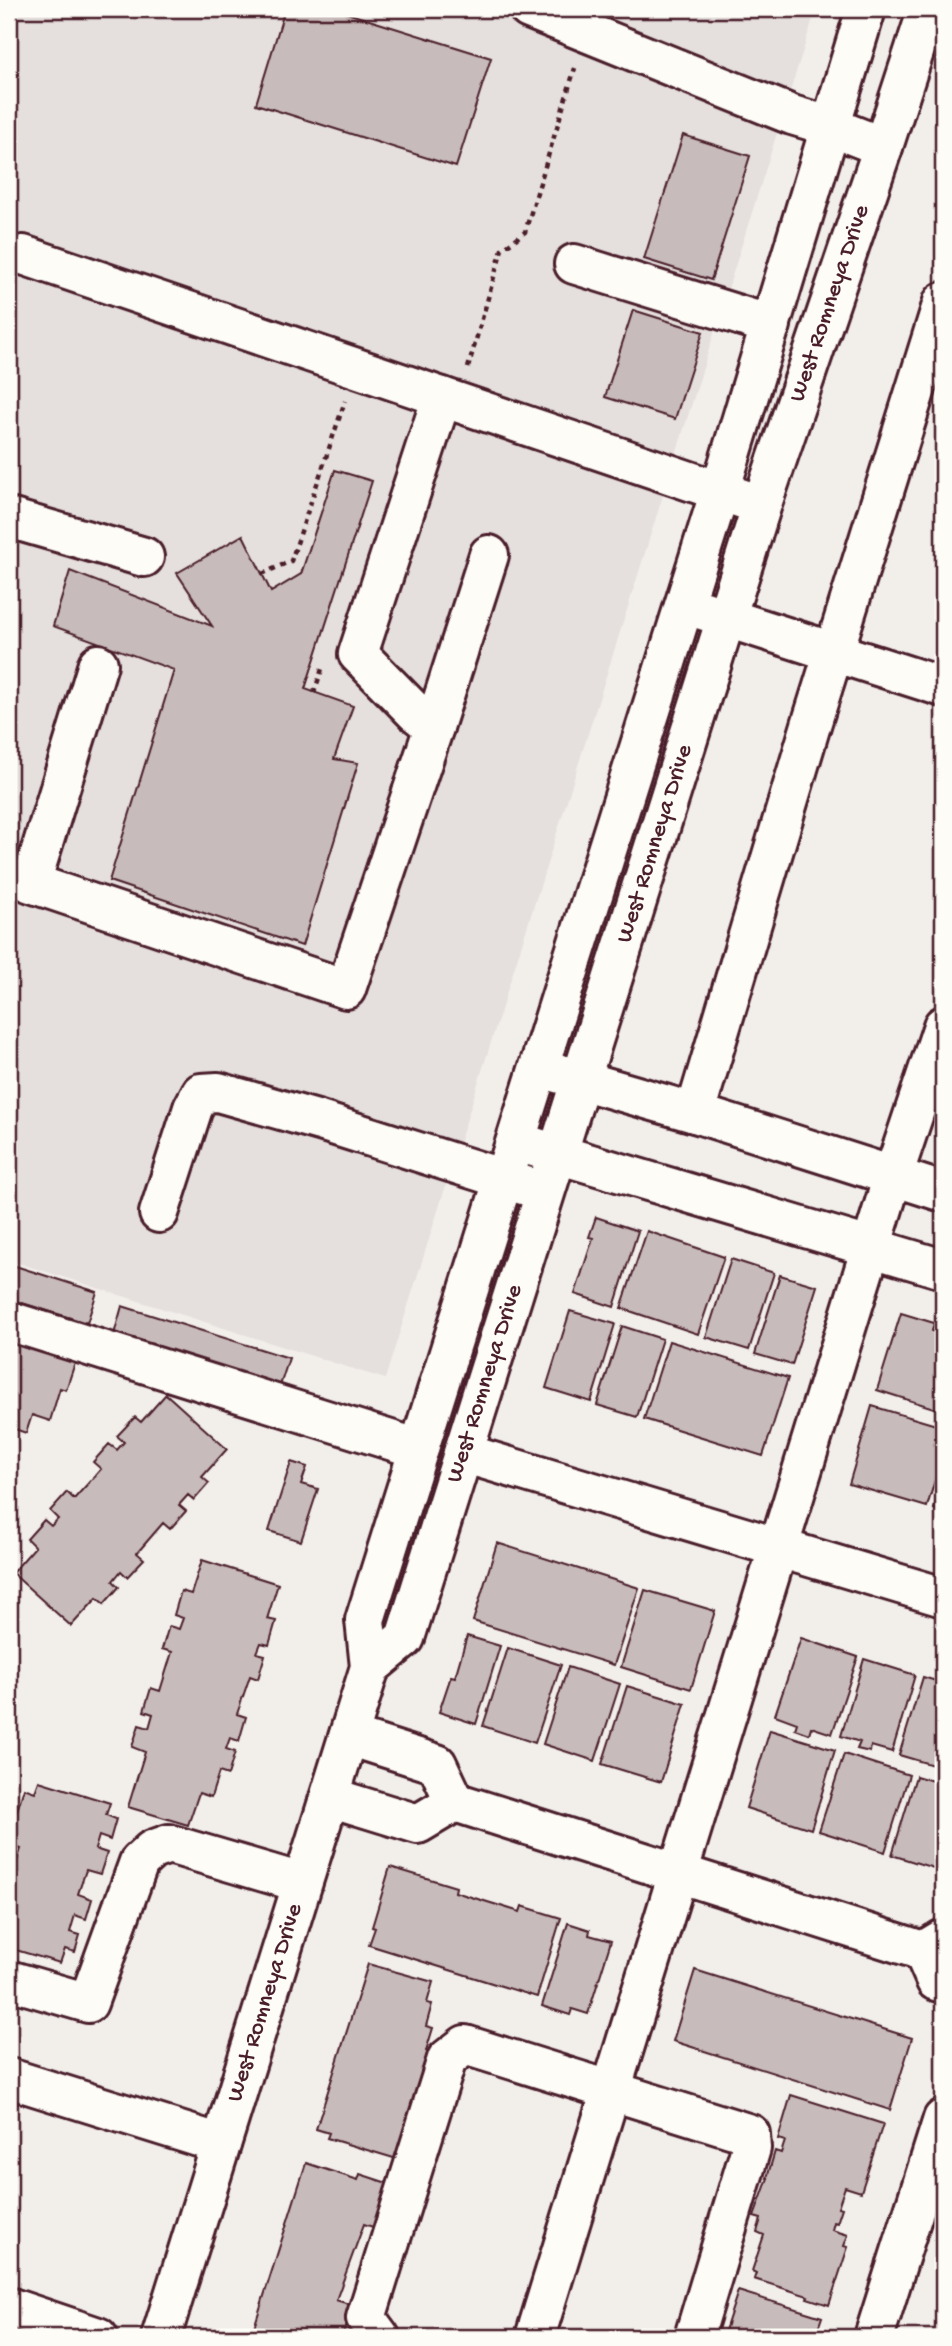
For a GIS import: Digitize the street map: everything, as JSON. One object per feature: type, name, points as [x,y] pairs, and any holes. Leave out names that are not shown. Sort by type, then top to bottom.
[{"type":"street","name":"West Romneya Drive","points":[[160,2337],[370,1667],[365,1620],[720,491],[866,9]]},
{"type":"street","name":"West Romneya Drive","points":[[370,1667],[405,1638],[762,504],[927,9]]},
{"type":"street","points":[[927,9],[943,14]]},
{"type":"street","points":[[544,15],[792,115],[830,126],[883,147]]},
{"type":"street","points":[[23,254],[762,504]]},
{"type":"street","points":[[574,264],[771,326]]},
{"type":"street","points":[[695,1113],[833,653],[943,302]]},
{"type":"street","points":[[433,727],[358,654],[436,395]]},
{"type":"street","points":[[9,518],[144,557]]},
{"type":"street","points":[[98,663],[31,883],[346,989],[489,555]]},
{"type":"street","points":[[684,605],[943,687]]},
{"type":"street","points":[[534,2337],[893,1176],[943,1026]]},
{"type":"street","points":[[538,1067],[695,1113],[943,1192]]},
{"type":"street","points":[[159,1213],[193,1108],[201,1093],[218,1092],[545,1193]]},
{"type":"street","points":[[515,1142],[943,1269]]},
{"type":"street","points":[[9,1321],[419,1449]]},
{"type":"street","points":[[463,1453],[943,1597]]},
{"type":"street","points":[[349,1736],[437,1764],[455,1802],[678,1873],[933,1945],[936,1981],[943,1983]]},
{"type":"street","points":[[330,1797],[418,1824],[455,1802]]},
{"type":"street","points":[[9,1980],[88,2003],[139,1862],[152,1850],[169,1844],[302,1883]]},
{"type":"street","points":[[380,2337],[366,2318],[447,2059],[465,2045],[750,2134],[751,2148],[694,2337]]},
{"type":"street","points":[[9,2078],[221,2144]]},
{"type":"street","points":[[874,2337],[943,2119]]},
{"type":"street","points":[[9,2308],[98,2337]]},
{"type":"path","points":[[436,395],[466,376],[502,249],[525,232],[576,63],[544,15]]},
{"type":"path","points":[[262,574],[291,561],[349,391]]},
{"type":"shaded area","points":[[9,9],[816,9],[385,1379],[9,1260]]},
{"type":"building","points":[[285,9],[334,9],[491,58],[456,167],[256,104]]},
{"type":"building","points":[[683,135],[750,156],[711,280],[644,259]]},
{"type":"building","points":[[633,310],[703,332],[675,419],[605,397]]},
{"type":"building","points":[[335,470],[372,481],[305,689],[353,706],[334,759],[358,763],[302,946],[109,881],[174,670],[53,626],[70,571],[212,626],[177,573],[243,535],[271,592],[301,574]]},
{"type":"building","points":[[596,1217],[638,1231],[614,1307],[575,1294],[593,1238],[589,1237]]},
{"type":"building","points":[[647,1231],[724,1257],[698,1334],[621,1308]]},
{"type":"building","points":[[731,1259],[774,1273],[749,1350],[706,1337]]},
{"type":"building","points":[[9,1264],[97,1292],[87,1323],[9,1299]]},
{"type":"building","points":[[780,1275],[817,1286],[792,1365],[755,1354]]},
{"type":"building","points":[[122,1306],[289,1358],[279,1389],[113,1338]]},
{"type":"building","points":[[570,1311],[615,1324],[591,1402],[546,1388]]},
{"type":"building","points":[[901,1313],[934,1323],[932,1331],[939,1334],[943,1326],[943,1411],[877,1390]]},
{"type":"building","points":[[622,1326],[662,1339],[637,1417],[597,1405]]},
{"type":"building","points":[[9,1336],[77,1357],[66,1390],[60,1388],[50,1421],[32,1415],[26,1433],[9,1427]]},
{"type":"building","points":[[669,1341],[788,1378],[763,1456],[644,1419]]},
{"type":"building","points":[[166,1394],[227,1449],[202,1477],[209,1483],[194,1500],[188,1495],[179,1505],[186,1511],[170,1529],[163,1523],[137,1553],[144,1559],[127,1577],[121,1571],[113,1581],[119,1587],[104,1604],[97,1598],[71,1626],[12,1573],[35,1547],[27,1539],[44,1520],[51,1526],[58,1519],[50,1511],[67,1492],[74,1499],[101,1469],[93,1462],[109,1444],[117,1450],[124,1442],[117,1436],[135,1417],[141,1422]]},
{"type":"building","points":[[872,1406],[943,1427],[943,1453],[927,1507],[849,1484]]},
{"type":"building","points":[[291,1462],[307,1467],[301,1484],[318,1489],[301,1541],[269,1531]]},
{"type":"building","points":[[943,1479],[943,1512],[934,1509]]},
{"type":"building","points":[[497,1543],[639,1588],[614,1665],[473,1621]]},
{"type":"building","points":[[202,1560],[278,1584],[267,1619],[276,1621],[269,1645],[261,1643],[257,1653],[265,1655],[258,1679],[250,1676],[237,1714],[246,1717],[239,1741],[230,1738],[226,1749],[235,1752],[228,1775],[219,1772],[211,1797],[199,1793],[188,1825],[128,1807],[145,1752],[132,1747],[139,1725],[149,1728],[153,1714],[144,1711],[151,1688],[160,1691],[172,1652],[162,1649],[169,1626],[179,1629],[183,1618],[174,1615],[181,1591],[191,1594]]},
{"type":"building","points":[[645,1590],[715,1611],[691,1689],[621,1667]]},
{"type":"building","points":[[467,1636],[500,1646],[476,1724],[439,1712],[451,1676],[455,1677]]},
{"type":"building","points":[[801,1638],[858,1657],[832,1734],[811,1727],[809,1734],[795,1729],[797,1723],[775,1715]]},
{"type":"building","points":[[508,1648],[561,1665],[535,1743],[483,1726]]},
{"type":"building","points":[[864,1659],[915,1675],[892,1752],[871,1746],[870,1752],[857,1749],[860,1742],[841,1736]]},
{"type":"building","points":[[568,1667],[620,1684],[595,1761],[543,1744]]},
{"type":"building","points":[[923,1677],[943,1683],[943,1768],[899,1755]]},
{"type":"building","points":[[627,1686],[685,1704],[661,1782],[602,1764]]},
{"type":"building","points":[[770,1730],[835,1750],[811,1829],[746,1808]]},
{"type":"building","points":[[844,1754],[909,1775],[885,1852],[819,1831]]},
{"type":"building","points":[[916,1776],[943,1784],[943,1871],[892,1855]]},
{"type":"building","points":[[39,1781],[110,1803],[106,1815],[116,1819],[110,1840],[99,1836],[95,1849],[107,1853],[100,1874],[86,1870],[78,1894],[92,1899],[86,1919],[75,1915],[70,1932],[80,1935],[75,1952],[65,1949],[60,1963],[9,1948],[9,1872],[13,1873],[21,1849],[9,1845],[9,1837],[24,1788],[35,1792]]},
{"type":"building","points":[[390,1867],[456,1887],[455,1892],[520,1912],[522,1906],[561,1918],[537,1997],[369,1945]]},
{"type":"building","points":[[568,1923],[590,1930],[589,1935],[611,1941],[588,2014],[572,2009],[570,2015],[542,2006]]},
{"type":"building","points":[[368,1964],[433,1982],[427,2003],[432,2004],[426,2026],[433,2028],[426,2051],[431,2053],[397,2159],[327,2138],[329,2133],[316,2129]]},
{"type":"building","points":[[695,1970],[912,2038],[890,2110],[673,2041]]},
{"type":"building","points":[[791,2095],[883,2124],[861,2192],[845,2187],[838,2207],[842,2208],[832,2230],[848,2235],[844,2246],[848,2247],[829,2305],[754,2279],[756,2273],[752,2271],[764,2235],[757,2232],[761,2219],[754,2217],[775,2151],[781,2153],[785,2141],[778,2139]]},
{"type":"building","points":[[306,2163],[358,2180],[360,2174],[390,2184],[376,2228],[364,2224],[336,2300],[352,2305],[342,2337],[251,2337]]},
{"type":"building","points":[[738,2291],[822,2317],[815,2337],[723,2337]]},
{"type":"building","points":[[9,2330],[32,2337],[9,2337]]}]
